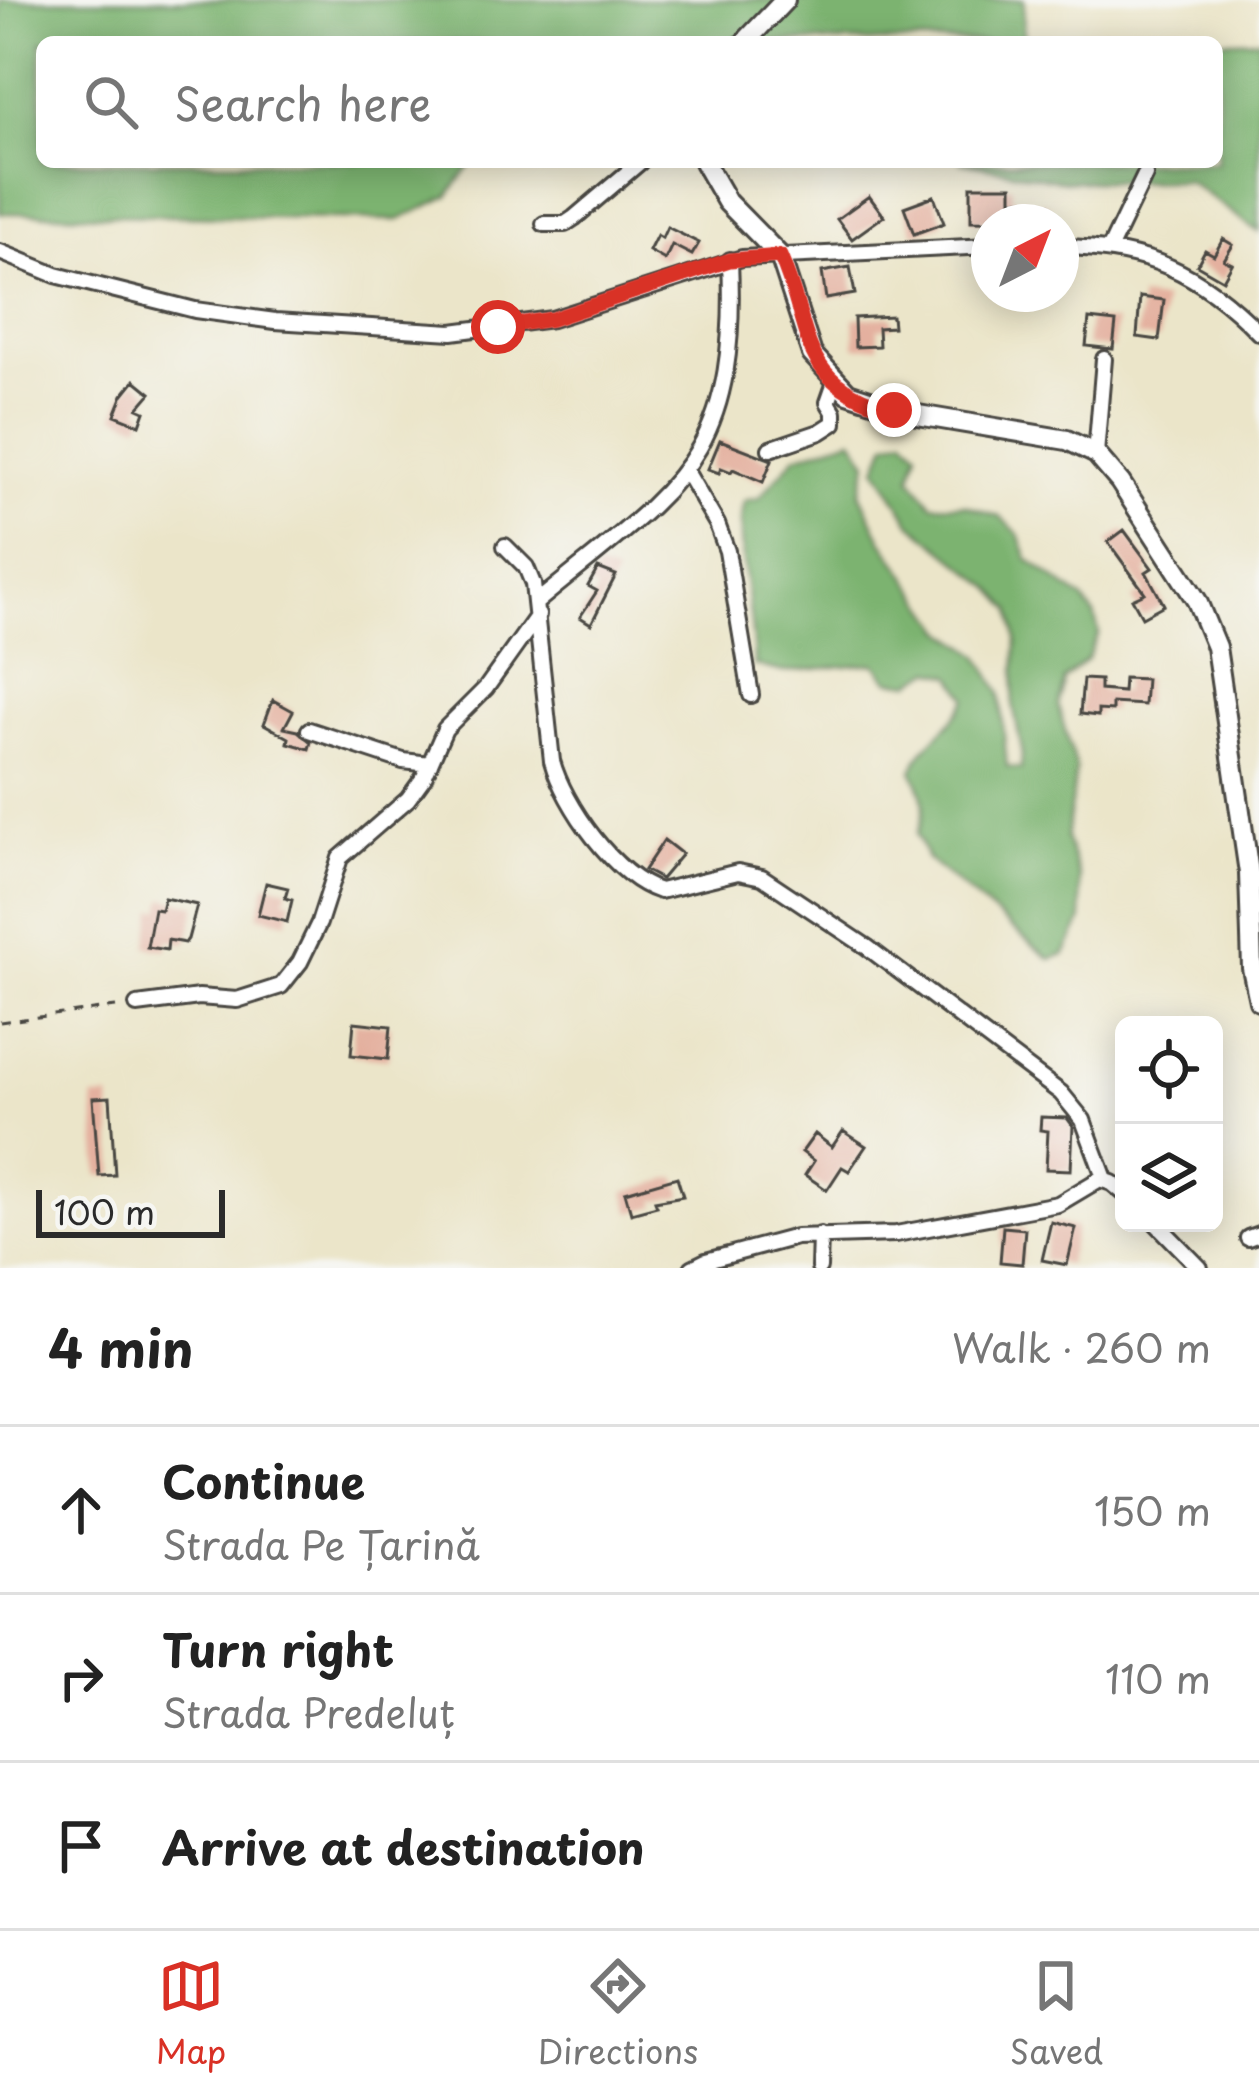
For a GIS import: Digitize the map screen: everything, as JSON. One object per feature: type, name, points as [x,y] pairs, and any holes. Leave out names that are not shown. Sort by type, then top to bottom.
[{"type":"main road","points":[[751,36],[785,0]]},
{"type":"main road","points":[[707,168],[727,202],[780,256],[806,341],[848,393],[880,406],[1052,437],[1096,454],[1120,482],[1186,584],[1212,634],[1254,874],[1252,968],[1259,1001]]},
{"type":"street","points":[[544,224],[565,224],[633,168]]},
{"type":"street","points":[[1110,248],[1145,175]]},
{"type":"street","points":[[0,252],[56,275],[195,310],[275,321],[452,332],[552,319],[730,260],[971,247]]},
{"type":"street","points":[[1079,247],[1110,248],[1173,266],[1223,299],[1259,333]]},
{"type":"street","points":[[137,1005],[199,997],[237,1000],[281,986],[300,962],[319,923],[340,858],[408,800],[445,729],[486,688],[537,609],[636,524],[686,472],[714,418],[730,357],[730,260]]},
{"type":"street","points":[[1096,454],[1104,359]]},
{"type":"street","points":[[770,449],[834,423],[828,402],[835,382]]},
{"type":"street","points":[[686,472],[718,524],[728,551],[751,695]]},
{"type":"street","points":[[505,546],[526,567],[537,609],[552,761],[559,785],[610,855],[638,880],[660,891],[738,872],[762,877],[867,947],[1061,1093],[1083,1120],[1105,1179],[1115,1186]]},
{"type":"street","points":[[309,730],[403,761],[430,764]]},
{"type":"street","points":[[692,1268],[820,1235],[896,1234],[1058,1204],[1086,1184],[1105,1179]]},
{"type":"street","points":[[1165,1232],[1200,1268]]},
{"type":"street","points":[[819,1268],[820,1235]]},
{"type":"path","points":[[0,1022],[137,1005]]},
{"type":"green space","points":[[0,0],[1024,0],[1023,36],[36,36],[36,168],[469,168],[448,196],[399,220],[0,213]]},
{"type":"green space","points":[[1259,39],[1259,232],[1188,181],[1062,181],[992,168],[1223,168],[1223,40]]},
{"type":"green space","points":[[905,437],[918,451],[911,477],[932,504],[966,505],[1000,517],[1019,534],[1028,559],[1082,599],[1094,614],[1099,633],[1087,659],[1064,679],[1058,706],[1076,768],[1066,838],[1079,876],[1082,921],[1065,954],[1050,959],[927,859],[917,834],[924,801],[912,770],[967,698],[953,676],[932,670],[911,683],[889,680],[875,663],[784,672],[754,665],[741,536],[744,501],[759,498],[796,456],[853,438],[868,462],[860,493],[882,540],[944,630],[979,655],[1000,692],[1007,767],[1021,769],[1013,705],[1017,640],[1012,610],[992,588],[912,524],[877,468],[887,443]]},
{"type":"building","points":[[971,186],[1012,186],[1012,199],[1049,204],[971,204]]},
{"type":"building","points":[[869,196],[884,216],[852,239],[837,219]]},
{"type":"building","points":[[934,196],[944,223],[914,234],[904,207]]},
{"type":"building","points":[[667,227],[699,243],[692,255],[672,245],[665,260],[649,251]]},
{"type":"building","points":[[1223,239],[1233,245],[1224,260],[1232,264],[1223,280],[1197,265],[1205,250],[1214,255]]},
{"type":"building","points":[[850,267],[855,294],[826,299],[822,272]]},
{"type":"building","points":[[1140,297],[1164,300],[1159,340],[1137,337]]},
{"type":"building","points":[[892,316],[893,327],[878,328],[879,346],[855,347],[854,318]]},
{"type":"building","points":[[1089,319],[1116,322],[1113,349],[1086,346]]},
{"type":"building","points":[[135,380],[151,393],[138,408],[145,411],[140,425],[115,415]]},
{"type":"building","points":[[720,440],[772,460],[763,482],[733,469],[721,468],[719,473],[708,469]]},
{"type":"building","points":[[1124,530],[1152,568],[1146,572],[1164,605],[1142,617],[1132,599],[1145,593],[1108,542]]},
{"type":"building","points":[[598,568],[616,575],[591,624],[580,617],[597,591],[588,586]]},
{"type":"building","points":[[1124,678],[1146,679],[1144,705],[1112,703],[1112,711],[1098,710],[1098,716],[1080,714],[1083,679],[1100,680],[1100,690],[1123,692]]},
{"type":"building","points":[[273,700],[293,711],[284,728],[298,731],[311,742],[309,749],[288,743],[289,738],[264,724]]},
{"type":"building","points":[[664,840],[682,854],[661,879],[644,870]]},
{"type":"building","points":[[266,883],[288,888],[285,898],[292,900],[287,922],[258,915]]},
{"type":"building","points":[[164,898],[197,905],[188,939],[185,943],[168,940],[167,950],[147,947],[154,909],[161,910]]},
{"type":"building","points":[[354,1022],[391,1026],[388,1059],[351,1055]]},
{"type":"building","points":[[110,1097],[115,1175],[99,1176],[93,1098]]},
{"type":"building","points":[[1041,1117],[1067,1118],[1073,1126],[1071,1170],[1046,1169],[1048,1131],[1040,1130]]},
{"type":"building","points":[[843,1131],[866,1146],[849,1171],[842,1167],[827,1190],[805,1175],[814,1161],[802,1152],[815,1134],[832,1147]]},
{"type":"building","points":[[677,1177],[683,1196],[655,1201],[657,1206],[631,1213],[625,1192]]},
{"type":"building","points":[[1051,1222],[1076,1228],[1067,1265],[1042,1260]]},
{"type":"building","points":[[1003,1227],[1025,1229],[1022,1264],[1000,1262]]},
{"type":"route","points":[[498,327],[552,319],[730,260],[780,256],[806,341],[821,368],[848,393],[894,410]]}]
